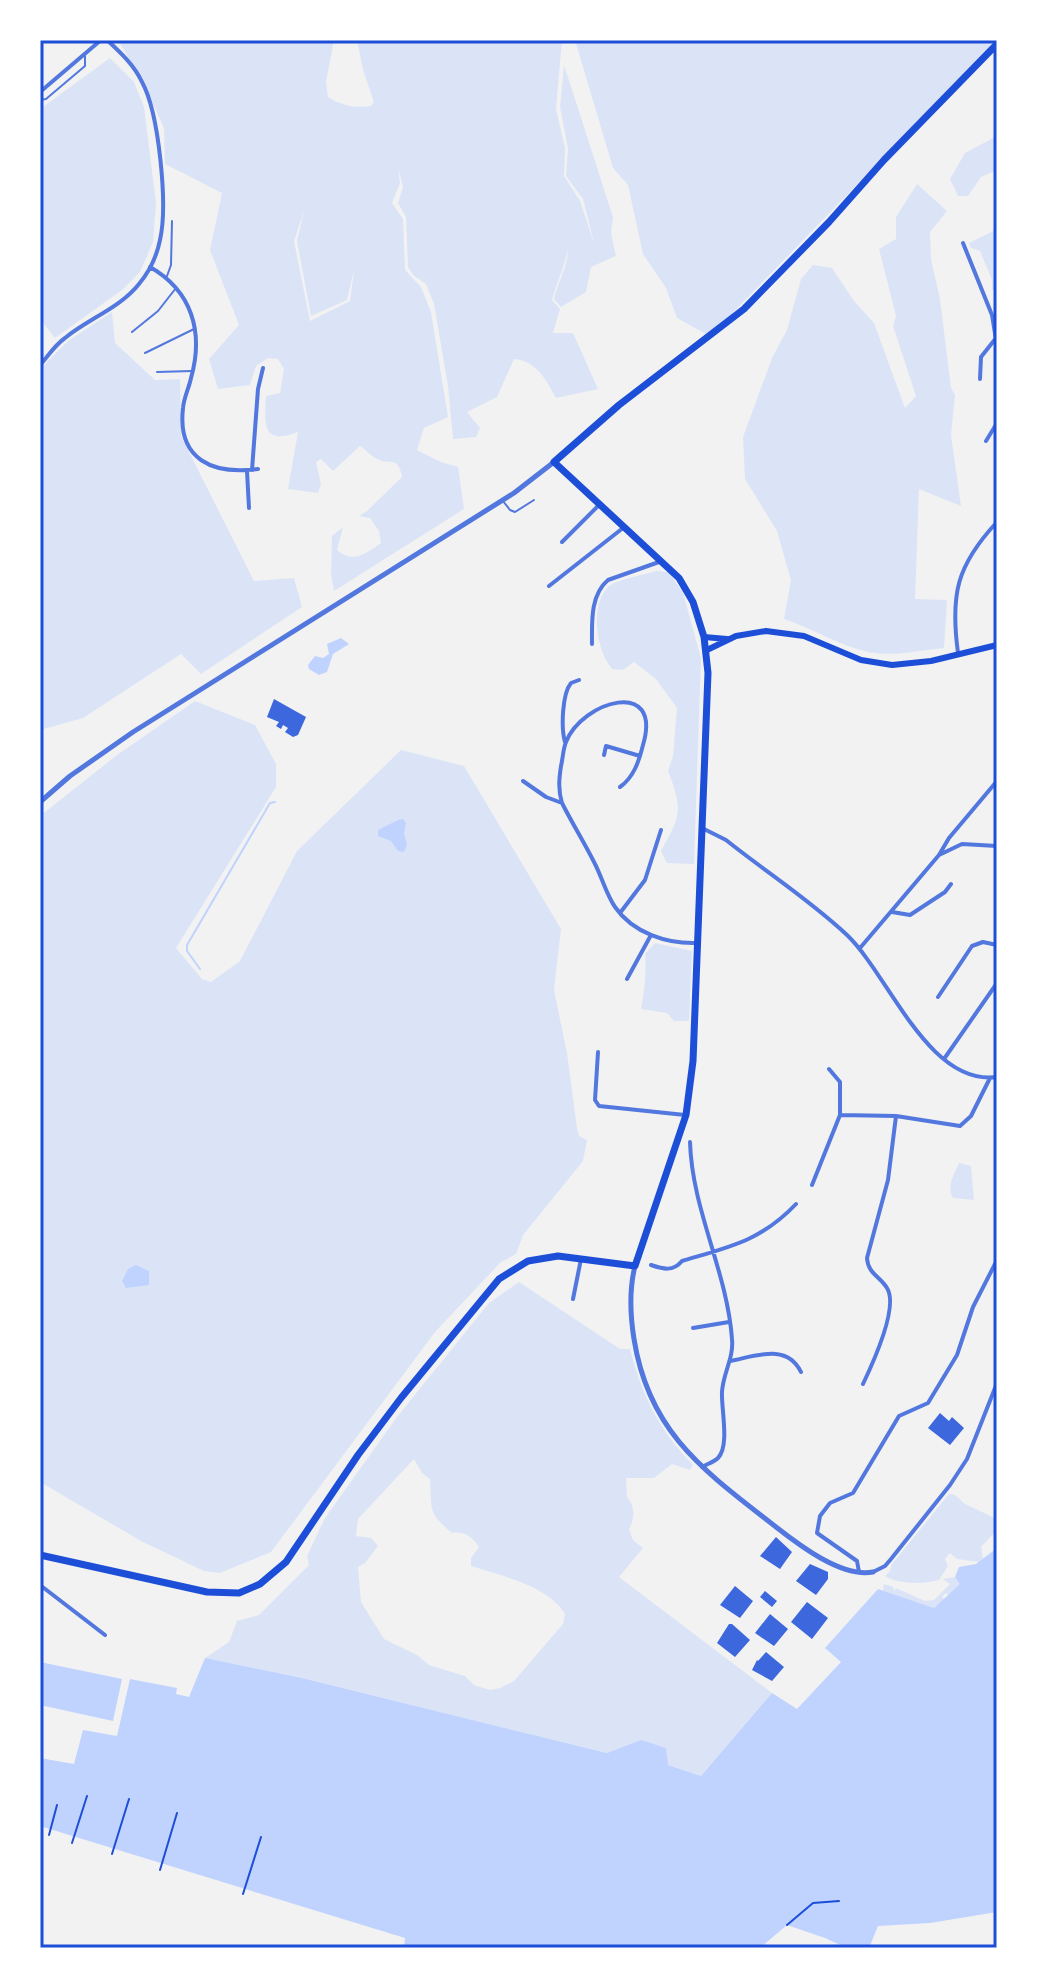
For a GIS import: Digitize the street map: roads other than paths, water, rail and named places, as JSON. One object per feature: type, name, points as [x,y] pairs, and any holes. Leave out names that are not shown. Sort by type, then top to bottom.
[{"type":"main road","points":[[40,1555],[207,1592],[239,1593],[260,1584],[286,1562],[375,1432],[499,1279],[528,1261],[558,1256],[635,1266],[686,1115],[693,1061],[704,829],[707,650],[689,593],[679,578],[554,462],[619,405],[744,309],[997,44]]},
{"type":"main road","points":[[704,637],[727,639],[766,631],[791,633],[861,660],[892,665],[959,656],[997,645]]},
{"type":"main road","points":[[707,650],[727,639]]},
{"type":"street","points":[[40,92],[104,40],[130,62],[144,84],[155,124],[162,225],[160,241],[150,267],[133,291],[64,338],[40,365]]},
{"type":"street","points":[[963,243],[995,314],[997,346]]},
{"type":"street","points":[[150,267],[177,287],[188,304],[195,328],[197,348],[183,413],[190,446],[202,461],[212,467],[223,471],[252,470]]},
{"type":"street","points":[[980,379],[981,357],[996,338]]},
{"type":"street","points":[[249,508],[258,389],[263,368]]},
{"type":"street","points":[[986,441],[997,423],[997,416]]},
{"type":"street","points":[[40,802],[70,776],[133,732],[502,500],[554,462]]},
{"type":"street","points":[[562,542],[600,504]]},
{"type":"street","points":[[959,656],[956,618],[960,577],[968,556],[997,522]]},
{"type":"street","points":[[549,586],[625,527]]},
{"type":"street","points":[[592,644],[594,605],[602,585],[661,561]]},
{"type":"street","points":[[579,680],[571,683],[566,690],[565,742],[559,780],[562,803],[620,913],[634,926],[651,935],[697,943]]},
{"type":"street","points":[[565,742],[572,731],[595,710],[609,703],[630,702],[637,705],[646,719],[646,735],[629,781],[620,787]]},
{"type":"street","points":[[604,755],[606,746],[640,756]]},
{"type":"street","points":[[523,781],[546,797],[562,803]]},
{"type":"street","points":[[860,948],[997,781]]},
{"type":"street","points":[[704,829],[726,840],[835,924],[860,948],[917,1034],[944,1059],[969,1074],[997,1077]]},
{"type":"street","points":[[620,913],[645,880],[661,830]]},
{"type":"street","points":[[939,855],[962,844],[997,846]]},
{"type":"street","points":[[892,912],[910,915],[945,892],[951,884]]},
{"type":"street","points":[[627,979],[651,935]]},
{"type":"street","points":[[938,997],[972,946],[983,942],[997,945]]},
{"type":"street","points":[[944,1059],[997,983]]},
{"type":"street","points":[[598,1052],[595,1100],[599,1106],[686,1115]]},
{"type":"street","points":[[812,1185],[840,1115],[840,1082],[829,1069]]},
{"type":"street","points":[[840,1115],[896,1116],[960,1126],[971,1116],[990,1078]]},
{"type":"street","points":[[863,1384],[875,1357],[890,1305],[888,1290],[869,1269],[867,1258],[888,1180],[896,1116]]},
{"type":"street","points":[[690,1142],[696,1194],[713,1253],[732,1349],[721,1394],[722,1451],[717,1459],[702,1467]]},
{"type":"street","points":[[651,1265],[667,1270],[678,1267],[682,1261],[746,1242],[776,1225],[796,1204]]},
{"type":"street","points":[[573,1299],[581,1259]]},
{"type":"street","points":[[859,1573],[857,1561],[821,1538],[817,1533],[817,1523],[830,1503],[853,1493],[894,1423],[902,1414],[925,1406],[946,1376],[957,1355],[973,1307],[997,1260]]},
{"type":"street","points":[[635,1266],[631,1321],[649,1394],[669,1431],[702,1467],[799,1546],[859,1573],[873,1572],[891,1559],[950,1485],[975,1444],[997,1383]]},
{"type":"street","points":[[693,1328],[729,1322]]},
{"type":"street","points":[[730,1361],[779,1353],[791,1359],[801,1372]]},
{"type":"street","points":[[40,1585],[105,1635]]},
{"type":"lane","points":[[40,100],[46,99],[85,66],[85,54]]},
{"type":"lane","points":[[166,277],[171,265],[172,221]]},
{"type":"lane","points":[[132,332],[158,311],[177,287]]},
{"type":"lane","points":[[145,353],[195,328]]},
{"type":"lane","points":[[157,372],[193,371]]},
{"type":"lane","points":[[502,500],[515,512],[534,500]]},
{"type":"water","points":[[341,638],[349,644],[333,654],[327,672],[319,675],[309,669],[308,665],[315,656],[323,658],[329,654],[327,644]]},
{"type":"water","points":[[403,819],[406,823],[404,834],[407,844],[404,852],[398,851],[391,841],[378,836],[378,830]]},
{"type":"water","points":[[136,1265],[149,1271],[149,1285],[126,1288],[122,1281],[128,1269]]},
{"type":"water","points":[[997,1548],[997,1912],[930,1923],[878,1926],[869,1948],[847,1948],[787,1925],[760,1948],[404,1948],[405,1938],[40,1826],[40,1758],[74,1764],[83,1730],[117,1736],[130,1679],[177,1688],[176,1694],[189,1697],[205,1658],[302,1678],[607,1753],[641,1740],[666,1748],[668,1765],[701,1776],[772,1693],[797,1709],[841,1662],[825,1648],[878,1589],[934,1608],[960,1584],[955,1577],[959,1567],[976,1564]]},
{"type":"water","points":[[40,1662],[122,1679],[113,1721],[40,1705]]},
{"type":"waterway","points":[[200,969],[187,951],[187,945],[270,803],[275,802]]}]
